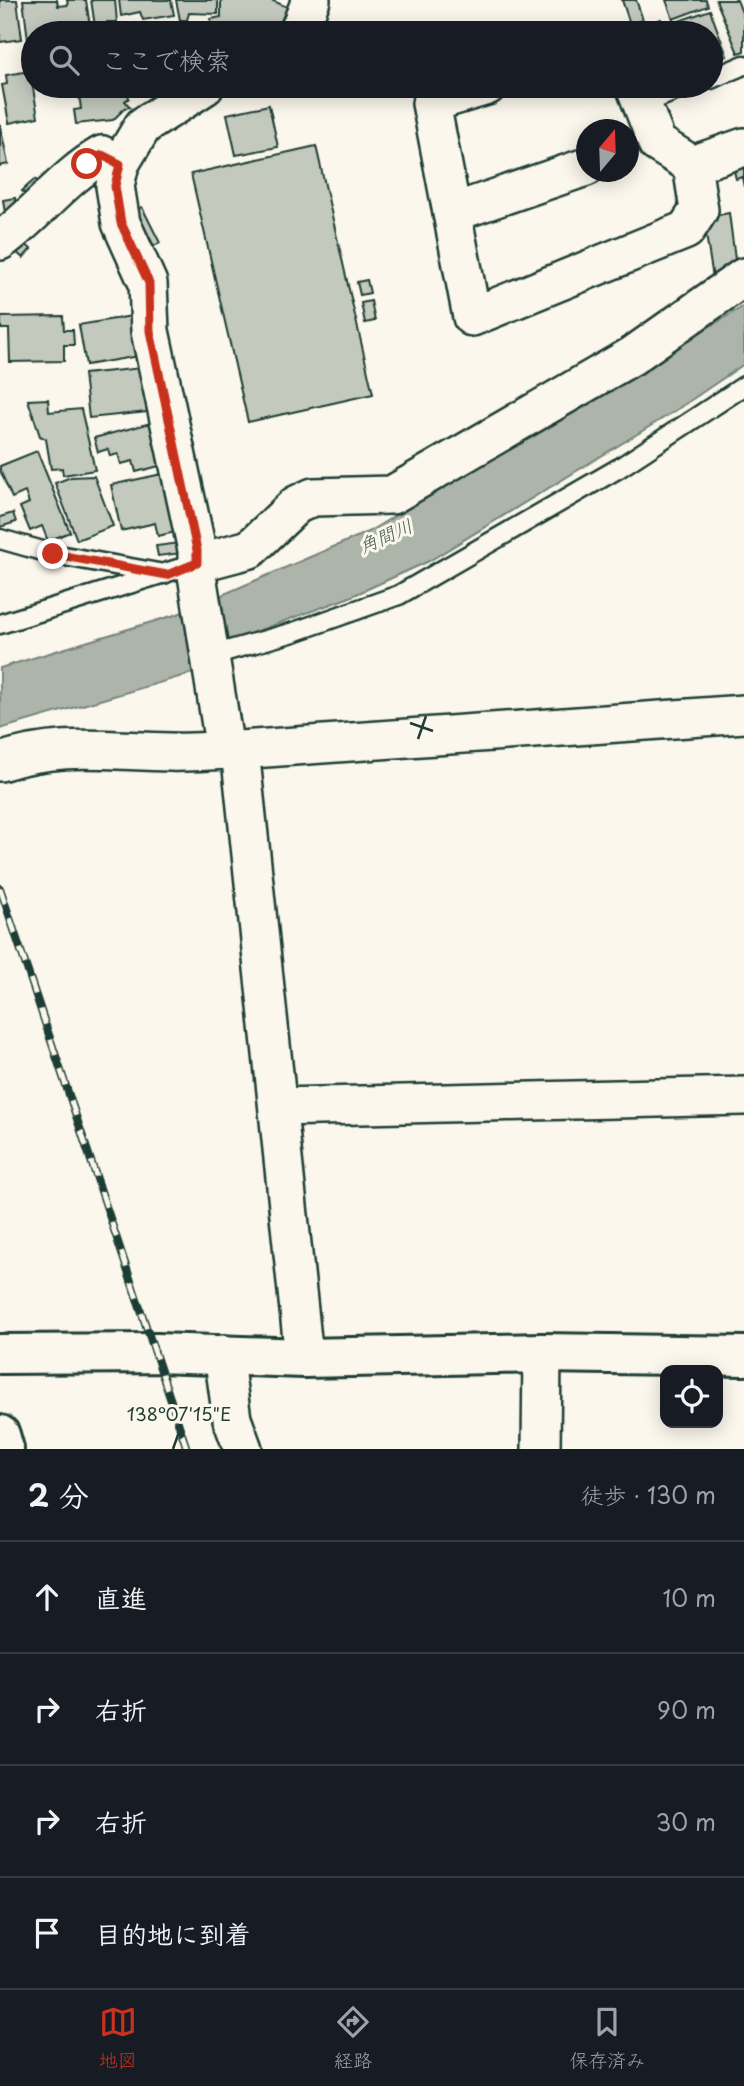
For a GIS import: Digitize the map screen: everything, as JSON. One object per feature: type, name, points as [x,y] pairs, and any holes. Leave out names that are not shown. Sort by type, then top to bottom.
[{"type":"street","points":[[302,21],[310,0]]},
{"type":"street","points":[[186,98],[143,125],[120,164],[115,186],[121,223],[149,283],[150,331],[197,550],[187,571],[232,750],[278,1107],[304,1358]]},
{"type":"street","points":[[447,98],[430,103],[472,317],[686,230],[699,210],[692,165]]},
{"type":"street","points":[[639,98],[643,148],[692,165],[744,147]]},
{"type":"street","points":[[0,241],[33,215],[87,164],[102,155],[120,164]]},
{"type":"street","points":[[452,213],[576,170]]},
{"type":"street","points":[[187,571],[250,549],[296,505],[313,497],[391,495],[632,356],[744,277]]},
{"type":"street","points":[[0,762],[27,753],[74,747],[172,752],[232,750],[744,714]]},
{"type":"street","points":[[278,1107],[744,1096]]},
{"type":"street","points":[[541,1449],[542,1353]]},
{"type":"street","points":[[0,1354],[223,1354],[304,1358],[542,1353],[744,1356]]},
{"type":"street","points":[[223,1354],[232,1419],[243,1449]]},
{"type":"street","points":[[0,1435],[4,1449]]},
{"type":"lane","points":[[723,74],[744,65]]},
{"type":"lane","points":[[209,653],[294,632],[399,595],[619,468],[744,386]]},
{"type":"lane","points":[[0,539],[53,554],[187,571]]},
{"type":"lane","points":[[0,624],[187,571]]},
{"type":"water","name":"角間川","points":[[744,306],[744,364],[675,411],[429,561],[350,597],[208,649],[200,671],[0,729],[0,668],[178,614],[368,532]]},
{"type":"building","points":[[0,0],[17,0],[21,39],[0,42]]},
{"type":"building","points":[[23,0],[57,0],[58,6],[68,5],[67,0],[86,0],[89,21],[26,21]]},
{"type":"building","points":[[91,0],[115,0],[117,21],[94,21]]},
{"type":"building","points":[[119,0],[171,0],[174,15],[143,20],[140,12],[121,16]]},
{"type":"building","points":[[176,0],[218,0],[218,14],[189,13],[187,20],[180,20]]},
{"type":"building","points":[[221,0],[271,0],[292,9],[288,20],[281,21],[211,21],[221,17]]},
{"type":"building","points":[[622,0],[636,0],[643,20],[629,21]]},
{"type":"building","points":[[666,0],[706,0],[708,6],[673,19]]},
{"type":"building","points":[[716,0],[737,0],[744,18],[744,51],[738,53]]},
{"type":"building","points":[[710,10],[714,21],[679,21]]},
{"type":"building","points":[[21,72],[21,98],[35,98],[38,117],[9,123],[2,85],[7,84],[6,75]]},
{"type":"building","points":[[80,98],[129,98],[125,101],[130,107],[125,108],[113,120],[76,124],[74,110],[81,109]]},
{"type":"building","points":[[269,105],[278,147],[236,155],[227,114]]},
{"type":"building","points":[[0,124],[8,164],[0,166]]},
{"type":"building","points":[[316,146],[373,394],[248,422],[191,174]]},
{"type":"building","points":[[744,160],[744,187],[742,177],[736,179],[732,163]]},
{"type":"building","points":[[35,179],[45,189],[32,201],[22,191]]},
{"type":"building","points":[[15,198],[18,210],[5,213],[3,200]]},
{"type":"building","points":[[142,207],[160,243],[154,246],[135,210]]},
{"type":"building","points":[[729,213],[736,267],[713,278],[705,228],[709,217]]},
{"type":"building","points":[[24,243],[31,249],[23,258],[16,252]]},
{"type":"building","points":[[367,280],[370,293],[360,295],[357,282]]},
{"type":"building","points":[[371,301],[375,321],[365,323],[361,303]]},
{"type":"building","points":[[63,316],[64,330],[73,330],[74,345],[64,345],[64,361],[10,362],[9,329],[1,329],[1,317]]},
{"type":"building","points":[[132,316],[139,356],[86,365],[79,325]]},
{"type":"building","points":[[142,368],[147,412],[89,418],[84,374]]},
{"type":"building","points":[[48,399],[49,412],[81,409],[95,470],[63,475],[62,468],[51,469],[46,439],[40,436],[28,400]]},
{"type":"building","points":[[151,423],[163,465],[136,472],[133,461],[121,464],[118,454],[110,456],[108,449],[98,452],[94,438]]},
{"type":"building","points":[[37,451],[70,532],[48,541],[42,526],[30,531],[20,507],[29,503],[25,492],[12,498],[0,470],[0,466]]},
{"type":"building","points":[[162,474],[175,532],[158,536],[155,523],[121,531],[111,485]]},
{"type":"building","points":[[94,476],[113,526],[77,540],[55,483],[71,477]]},
{"type":"building","points":[[13,513],[16,522],[0,527],[0,517]]},
{"type":"building","points":[[180,543],[182,553],[158,556],[156,546]]},
{"type":"railway","points":[[0,888],[187,1449]]},
{"type":"route","points":[[53,554],[157,571],[167,575],[197,563],[197,550],[150,331],[149,283],[121,223],[115,186],[120,164],[102,155],[87,164]]}]
